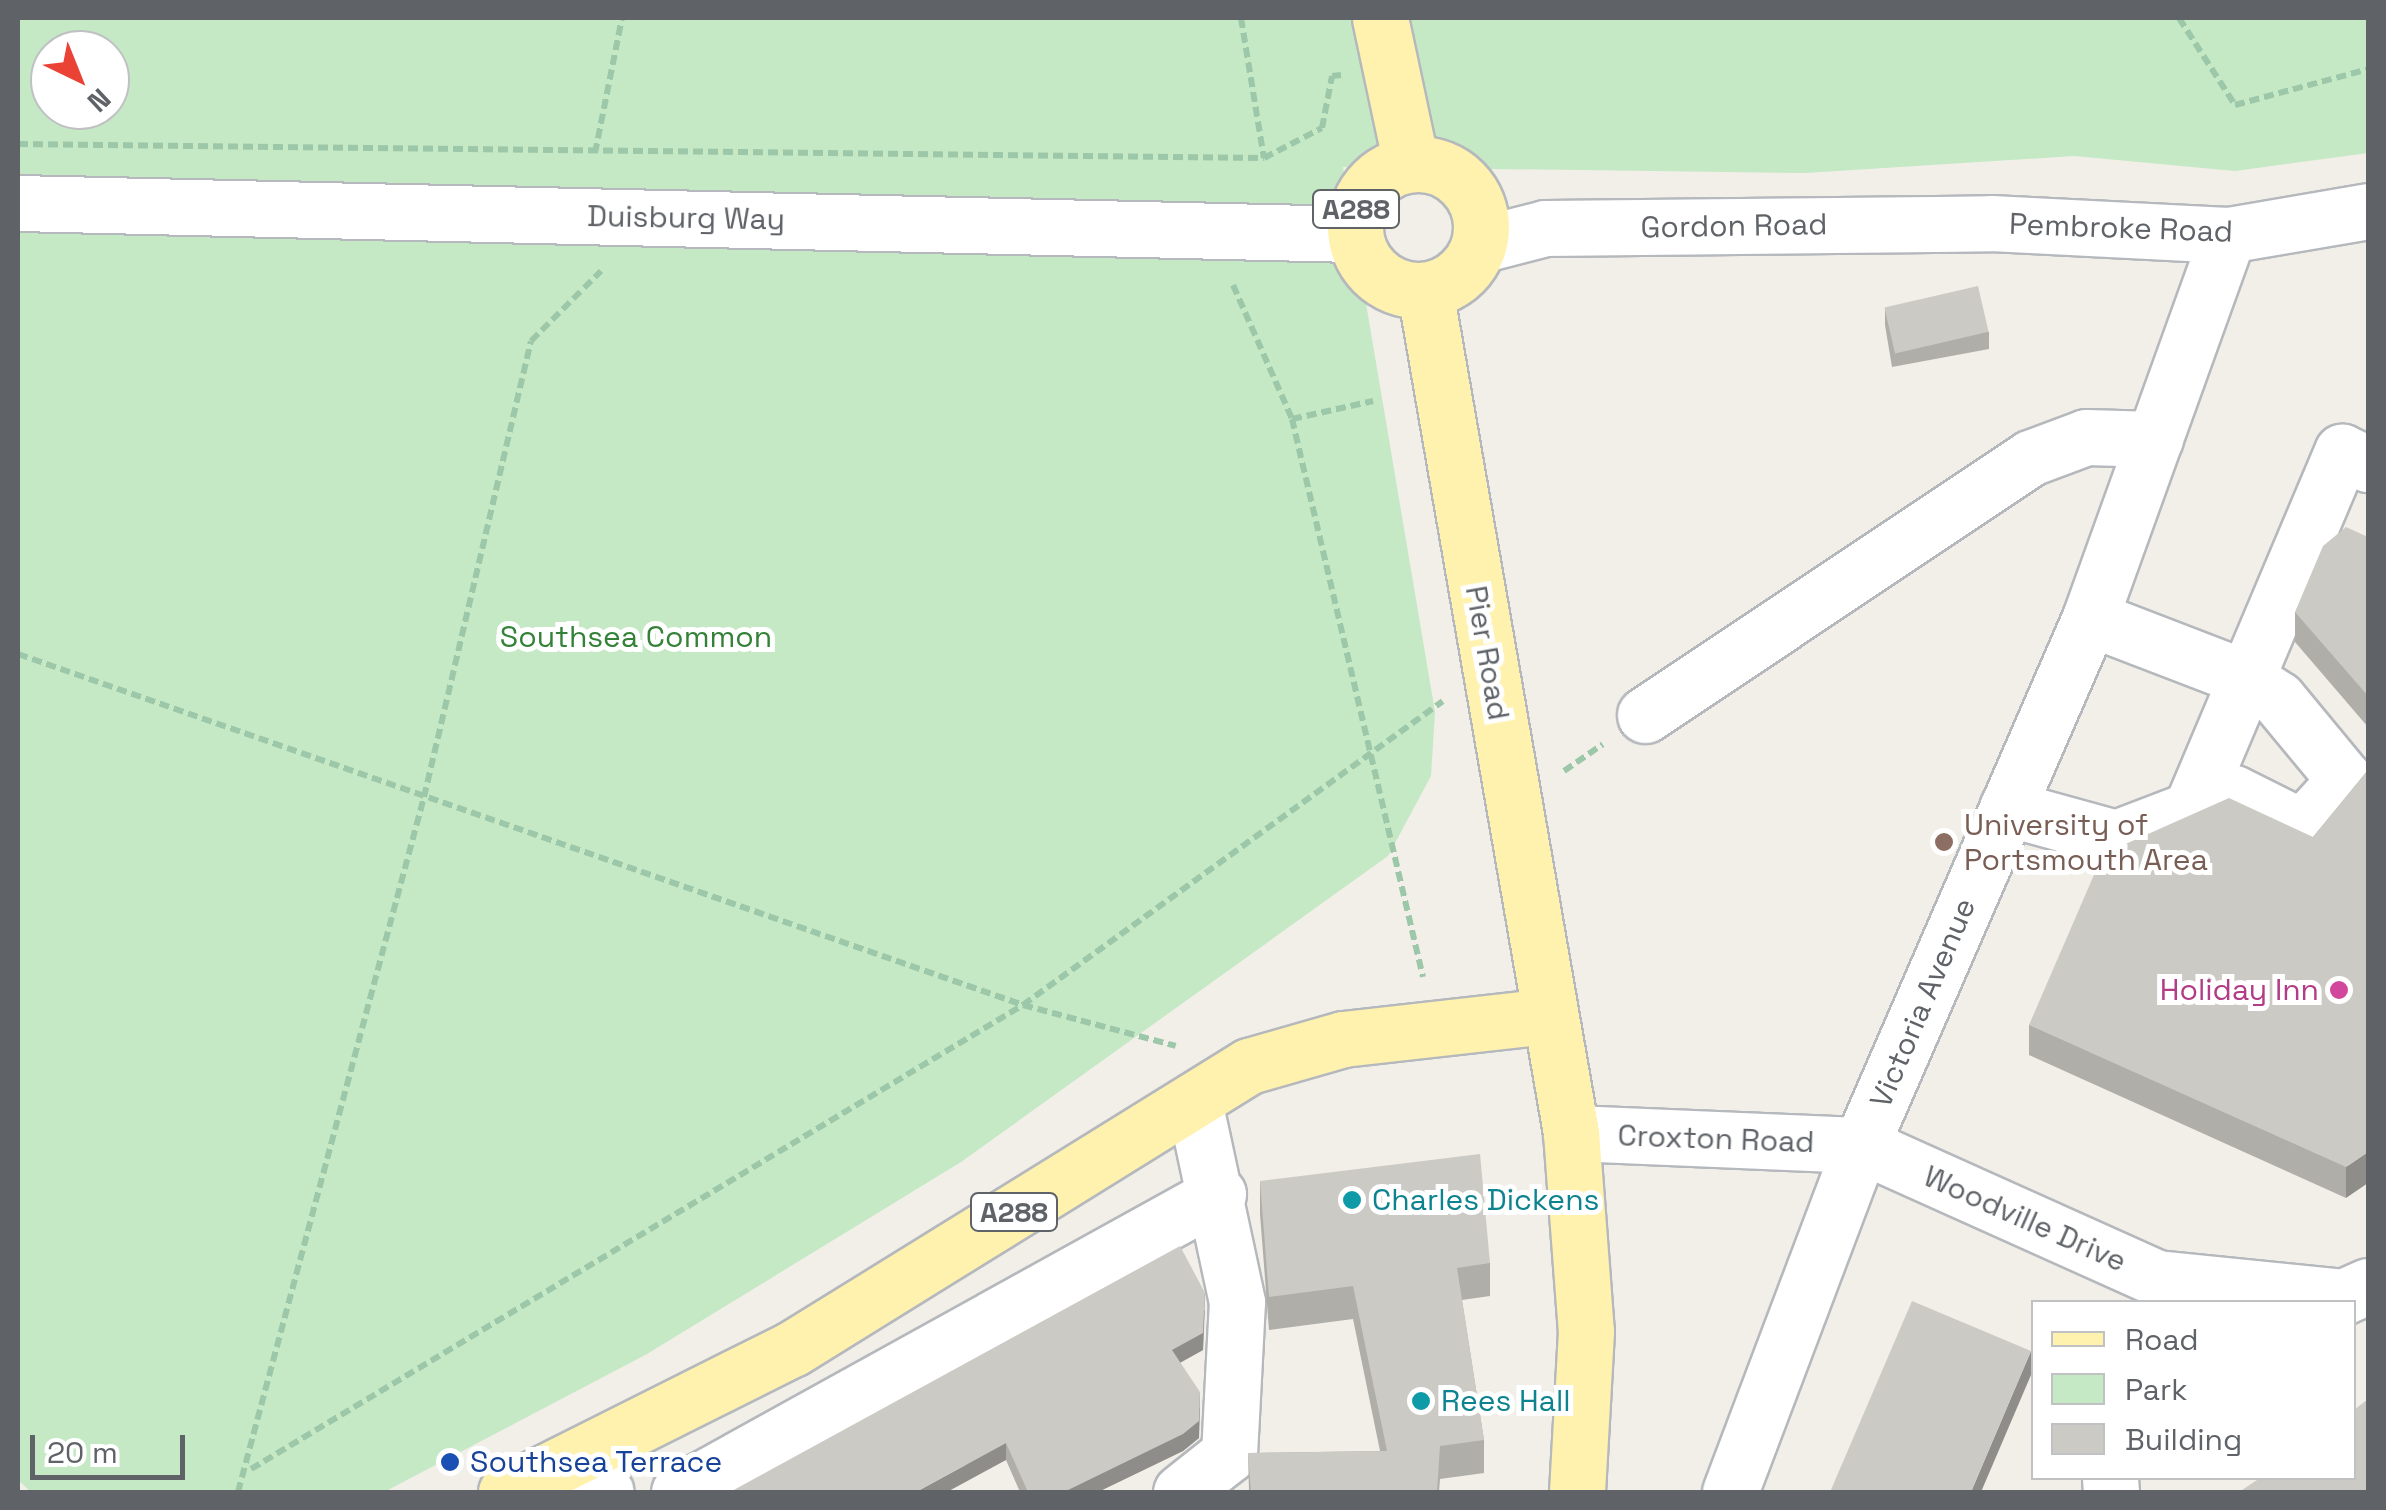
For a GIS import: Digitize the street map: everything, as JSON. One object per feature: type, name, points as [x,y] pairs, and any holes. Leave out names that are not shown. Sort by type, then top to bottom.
[{"type":"main road","name":"A288","points":[[1380,18],[1411,164]]},
{"type":"main road","name":"A288","points":[[1424,291],[1378,277],[1354,234],[1368,187],[1411,164],[1458,177],[1474,196],[1479,245]]},
{"type":"main road","points":[[1424,291],[1468,267],[1479,245]]},
{"type":"main road","name":"Pier Road","points":[[1424,291],[1571,1133],[1586,1331],[1577,1492]]},
{"type":"main road","name":"A288","points":[[506,1492],[583,1479],[1250,1066],[1343,1040],[1548,1016]]},
{"type":"street","name":"Duisburg Way","points":[[18,203],[1354,234]]},
{"type":"street","name":"Pembroke Road","points":[[1992,224],[2228,235],[2368,211]]},
{"type":"street","name":"Gordon Road","points":[[1479,245],[1546,228],[1992,224]]},
{"type":"street","name":"Victoria Avenue","points":[[1730,1492],[1861,1146],[2090,618],[2228,235]]},
{"type":"street","points":[[1645,715],[2030,458],[2086,437],[2155,439]]},
{"type":"street","points":[[2191,809],[2342,452],[2368,464]]},
{"type":"street","points":[[2007,808],[2116,838],[2234,794],[2302,828],[2345,780],[2278,699],[2246,678],[2090,618]]},
{"type":"street","points":[[1181,1492],[1229,1454],[1236,1302],[1218,1194],[1194,1101]]},
{"type":"street","name":"Croxton Road","points":[[1571,1133],[1861,1146]]},
{"type":"street","name":"Woodville Drive","points":[[1861,1146],[2154,1290],[2343,1297],[2368,1286]]},
{"type":"street","points":[[679,1492],[1218,1194]]},
{"type":"path","points":[[594,153],[622,18]]},
{"type":"path","points":[[1241,18],[1264,158]]},
{"type":"path","points":[[2179,18],[2235,105],[2368,69]]},
{"type":"path","points":[[18,144],[1264,158],[1322,128],[1332,76]]},
{"type":"path","points":[[594,153],[617,169]]},
{"type":"path","points":[[238,1492],[251,1469],[424,797],[530,341],[608,264]]},
{"type":"path","points":[[1231,279],[1292,419],[1374,750],[1435,1030]]},
{"type":"path","points":[[1292,419],[1372,401]]},
{"type":"path","points":[[18,654],[1022,1005],[1250,1066]]},
{"type":"path","points":[[251,1469],[1022,1005],[1489,668]]},
{"type":"path","points":[[1514,806],[1645,715]]},
{"type":"green space","name":"Southsea Common","points":[[18,18],[2368,18],[2368,153],[2235,171],[2074,156],[1805,173],[1343,167],[1435,712],[1431,776],[1388,856],[961,1162],[647,1354],[384,1492],[31,1492],[18,1480]]},
{"type":"building","points":[[1978,286],[1989,332],[1895,353],[1884,308]]},
{"type":"building","points":[[2346,527],[2368,537],[2368,696],[2295,612],[2323,546]]},
{"type":"building","points":[[2368,770],[2368,1152],[2346,1167],[2029,1025],[2103,854],[2229,798],[2313,837]]},
{"type":"building","name":"Rees Hall","points":[[1480,1154],[1490,1263],[1457,1268],[1484,1440],[1440,1446],[1437,1492],[1251,1492],[1248,1453],[1387,1451],[1353,1286],[1269,1297],[1260,1181]]},
{"type":"building","points":[[1180,1246],[1205,1293],[1203,1333],[1172,1350],[1200,1392],[1199,1421],[1183,1434],[1064,1492],[1028,1492],[1006,1443],[916,1492],[730,1492]]},
{"type":"building","points":[[1912,1301],[2031,1351],[1971,1492],[1830,1492]]},
{"type":"building","points":[[2368,1399],[2368,1492],[2239,1492],[2257,1480],[2356,1480],[2356,1408]]},
{"type":"place","name":"University of Portsmouth Area","points":[[1944,842]]},
{"type":"place","name":"Holiday Inn","points":[[2339,990]]},
{"type":"place","name":"Charles Dickens","points":[[1352,1200]]},
{"type":"place","name":"Rees Hall","points":[[1421,1401]]},
{"type":"place","name":"Southsea Terrace","points":[[450,1462]]}]
